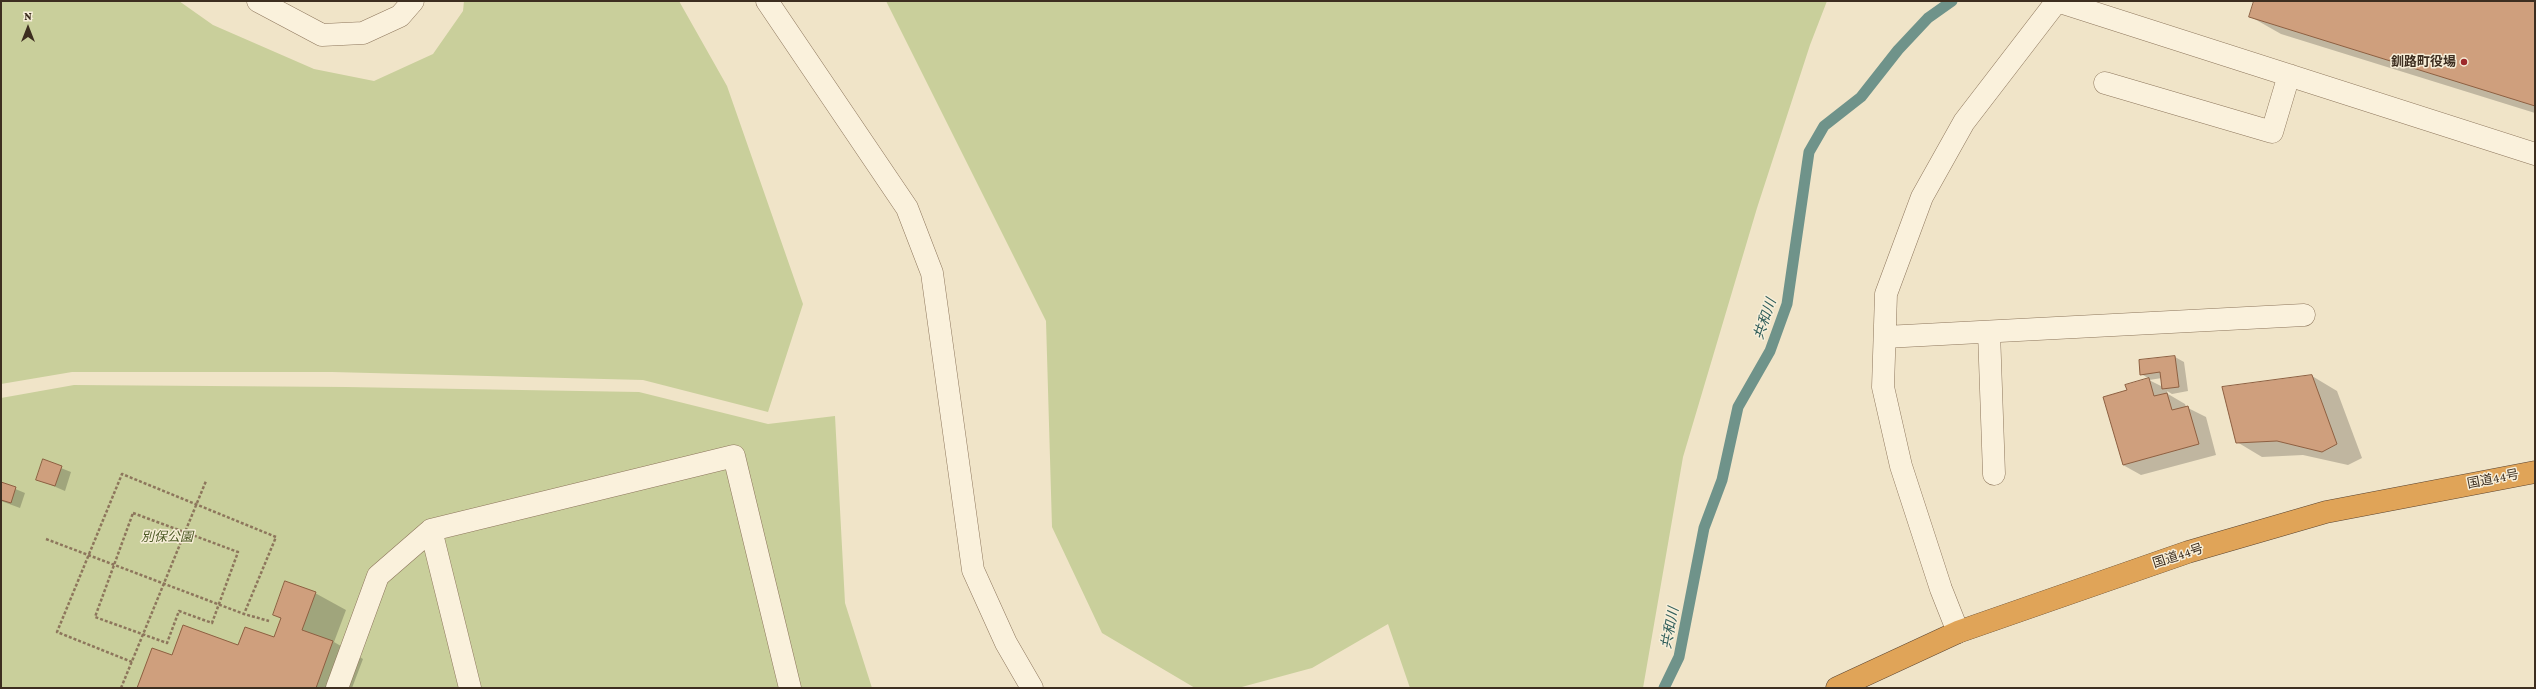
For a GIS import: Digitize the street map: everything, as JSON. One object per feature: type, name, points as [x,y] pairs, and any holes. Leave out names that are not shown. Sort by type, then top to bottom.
[{"type":"highway","name":"国道44号","points":[[1837,688],[1958,632],[2188,552],[2326,512],[2535,472]]},
{"type":"street","points":[[258,1],[322,35],[363,33],[400,16],[412,1]]},
{"type":"street","points":[[767,1],[907,208],[932,273],[973,570],[1006,643],[1032,688]]},
{"type":"street","points":[[1958,632],[1941,588],[1901,466],[1883,387],[1886,294],[1922,197],[1964,122],[2057,1],[2535,154]]},
{"type":"street","points":[[2106,83],[2272,132],[2289,75]]},
{"type":"street","points":[[1885,336],[1989,332],[2304,315]]},
{"type":"street","points":[[1989,332],[1994,474]]},
{"type":"street","points":[[337,688],[378,576],[431,530],[734,456],[790,688]]},
{"type":"street","points":[[431,530],[470,688]]},
{"type":"path","points":[[132,662],[57,632],[122,474],[276,537],[244,614]]},
{"type":"path","points":[[121,688],[206,481]]},
{"type":"path","points":[[133,513],[238,552],[212,623],[178,611],[167,643],[94,617],[114,565],[133,513]]},
{"type":"path","points":[[46,539],[219,605],[270,621]]},
{"type":"green space","points":[[1,1],[179,1],[213,25],[314,69],[374,81],[433,54],[463,11],[464,1],[679,1],[727,86],[803,304],[768,412],[643,380],[332,372],[72,372],[1,384]]},
{"type":"green space","points":[[886,1],[1827,1],[1810,45],[1757,208],[1683,457],[1643,688],[1410,688],[1388,624],[1312,668],[1238,688],[1195,688],[1102,633],[1052,527],[1046,321]]},
{"type":"green space","name":"別保公園","points":[[74,385],[346,387],[639,392],[768,424],[835,416],[845,603],[872,688],[1,688],[1,398]]},
{"type":"building","name":"釧路町役場","points":[[2254,1],[2535,1],[2535,106],[2249,17]]},
{"type":"building","points":[[2175,356],[2179,387],[2162,389],[2160,372],[2140,375],[2139,360]]},
{"type":"building","points":[[2312,375],[2337,444],[2322,452],[2277,441],[2236,443],[2222,387]]},
{"type":"building","points":[[2149,378],[2154,396],[2167,393],[2172,410],[2188,406],[2199,444],[2123,465],[2103,397],[2127,390],[2125,385]]},
{"type":"building","points":[[43,459],[62,466],[55,486],[36,480]]},
{"type":"building","points":[[1,482],[16,487],[11,503],[1,500]]},
{"type":"building","points":[[285,581],[316,592],[302,630],[333,641],[316,688],[137,688],[152,648],[172,655],[183,625],[238,645],[245,627],[274,637],[281,618],[273,615]]},
{"type":"waterway","name":"共和川","points":[[1664,688],[1679,657],[1704,528],[1722,480],[1738,407],[1770,351],[1787,304],[1809,152],[1824,126],[1861,97],[1898,50],[1928,18],[1952,1]]},
{"type":"place","name":"釧路町役場","points":[[2464,62]]}]
